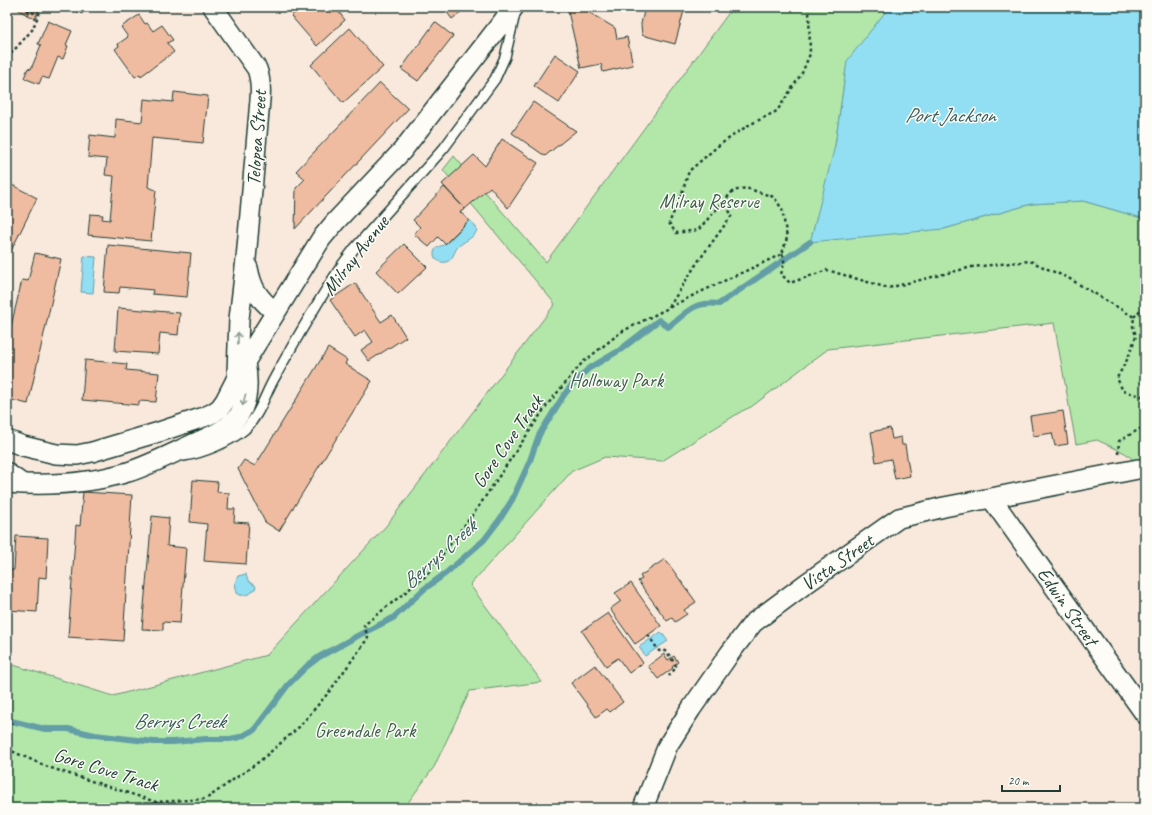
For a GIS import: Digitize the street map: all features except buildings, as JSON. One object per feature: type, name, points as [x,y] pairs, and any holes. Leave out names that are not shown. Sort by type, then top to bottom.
[{"type":"street","name":"Telopea Street","points":[[213,7],[257,69],[261,80],[246,259],[239,319],[240,369]]},
{"type":"street","name":"Milray Avenue","points":[[7,440],[23,446],[63,456],[77,455],[159,432],[204,417],[220,408],[225,401],[240,369],[321,239],[340,216],[402,151],[515,7]]},
{"type":"street","name":"Telopea Street","points":[[246,259],[250,279],[254,288],[264,303],[275,312]]},
{"type":"street","name":"Milray Avenue","points":[[7,483],[33,485],[69,484],[129,472],[158,461],[221,430],[237,417],[242,409],[247,391],[247,377],[240,369]]},
{"type":"street","name":"Vista Street","points":[[643,808],[668,744],[717,671],[753,623],[899,518],[944,507],[1138,469]]},
{"type":"street","name":"Edwin Street","points":[[991,498],[1142,704]]},
{"type":"lane","name":"Milray Avenue","points":[[158,461],[189,456],[214,447],[239,433],[254,419],[274,378],[342,265],[354,249],[444,148],[495,79],[505,57],[515,7]]},
{"type":"lane","points":[[7,467],[33,485]]},
{"type":"path","points":[[21,7],[38,15]]},
{"type":"path","points":[[7,58],[32,30],[42,7]]},
{"type":"path","points":[[809,7],[810,54],[802,73],[777,111],[747,126],[718,146],[689,171],[682,196],[669,223],[676,233],[698,230],[733,191],[746,188],[774,197],[782,209],[787,238],[783,256],[784,265],[781,274],[790,283],[827,270],[888,288],[972,267],[1030,261],[1070,279],[1134,317]]},
{"type":"path","points":[[668,308],[696,263],[732,215],[723,202]]},
{"type":"path","name":"Gore Cove Track","points":[[7,749],[48,767],[156,802],[206,799],[260,761],[298,727],[329,692],[368,638],[364,625],[427,575],[479,506],[547,405],[582,364],[621,332],[694,295],[783,256]]},
{"type":"path","points":[[1145,307],[1143,307],[1134,317],[1133,326],[1136,336],[1128,358],[1117,378],[1123,391],[1145,397]]},
{"type":"path","points":[[1138,469],[1118,455],[1119,441],[1145,426]]},
{"type":"path","points":[[648,635],[658,650],[667,652],[675,664],[676,668],[668,676]]},
{"type":"path","points":[[156,802],[161,808]]},
{"type":"green space","points":[[733,7],[894,7],[886,11],[846,69],[835,146],[944,229],[1031,204],[1083,201],[1145,219],[1145,469],[1125,453],[1097,440],[1076,444],[1054,323],[828,349],[751,407],[742,411],[662,461],[605,457],[572,471],[470,585],[542,682],[470,691],[434,767],[404,808],[13,808],[7,803],[7,663],[113,696],[267,655],[386,526],[555,304],[443,170],[454,156],[546,262]]},
{"type":"water","name":"Port Jackson","points":[[894,7],[1145,7],[1145,219],[1083,201],[1031,204],[944,229],[810,242],[835,146],[847,61],[886,11]]},
{"type":"water","points":[[469,220],[475,225],[477,229],[476,233],[457,248],[452,258],[448,261],[438,261],[434,255],[436,248],[448,242]]},
{"type":"water","points":[[84,256],[96,257],[93,293],[81,292]]},
{"type":"water","points":[[246,574],[249,581],[256,587],[250,594],[240,595],[237,593],[235,583],[238,576]]},
{"type":"water","points":[[661,632],[668,641],[645,656],[639,647]]},
{"type":"waterway","name":"Berrys Creek","points":[[7,720],[45,729],[68,729],[95,735],[154,742],[230,739],[240,737],[254,730],[288,685],[306,667],[319,657],[393,618],[423,590],[446,573],[484,540],[512,500],[529,463],[539,435],[564,395],[588,369],[620,350],[659,320],[668,327],[696,306],[702,304],[719,304],[810,242]]},
{"type":"park label","name":"Milray Reserve","points":[[709,201]]},
{"type":"park label","name":"Holloway Park","points":[[616,380]]},
{"type":"park label","name":"Greendale Park","points":[[365,730]]}]
